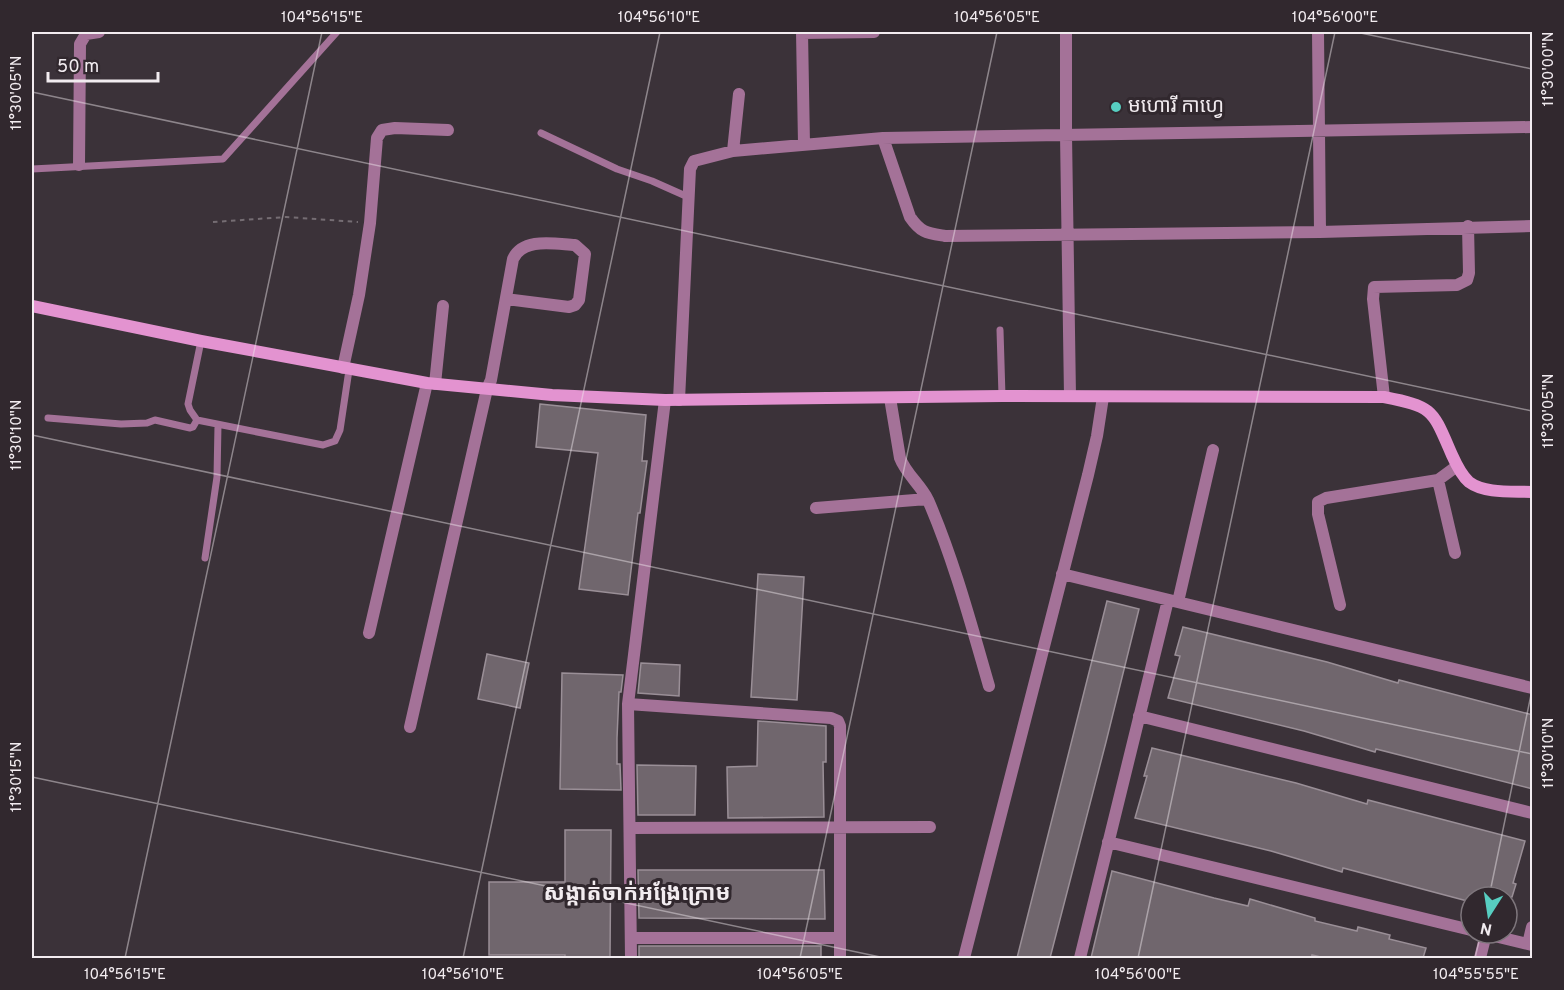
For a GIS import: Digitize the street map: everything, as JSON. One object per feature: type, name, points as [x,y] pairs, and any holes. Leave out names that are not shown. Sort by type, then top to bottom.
[{"type":"street","points":[[79,165],[80,44],[86,34],[99,32]]},
{"type":"street","points":[[804,144],[802,32],[874,32]]},
{"type":"street","points":[[1066,32],[1071,396]]},
{"type":"street","points":[[1318,32],[1321,132],[1320,232]]},
{"type":"street","points":[[733,151],[739,94]]},
{"type":"street","points":[[679,400],[688,197],[690,169],[694,161],[733,151],[883,138],[1533,127]]},
{"type":"street","points":[[346,369],[370,222],[377,138],[382,130],[395,128],[448,130]]},
{"type":"street","points":[[883,138],[910,217],[924,232],[945,236],[1320,232],[1468,226],[1533,226]]},
{"type":"street","points":[[1384,397],[1372,300],[1374,287],[1456,285],[1467,280],[1469,273],[1468,226]]},
{"type":"street","points":[[410,727],[487,389],[491,380],[513,259],[516,253],[531,244],[575,244],[585,254],[579,300],[575,305],[569,307],[506,299]]},
{"type":"street","points":[[32,306],[346,369],[431,383],[552,394],[665,400],[1002,396],[1384,397],[1413,403],[1426,409],[1436,418],[1457,466],[1470,482],[1488,489],[1533,492]]},
{"type":"street","points":[[369,633],[431,383],[443,306]]},
{"type":"street","points":[[964,958],[1095,445],[1103,397]]},
{"type":"street","points":[[890,398],[903,467],[916,481],[927,499],[962,595],[989,686]]},
{"type":"street","points":[[631,958],[628,704],[665,400]]},
{"type":"street","points":[[1080,958],[1139,716],[1173,601],[1213,450]]},
{"type":"street","points":[[1340,605],[1318,514],[1318,502],[1326,498],[1438,480],[1457,466]]},
{"type":"street","points":[[1438,480],[1455,553]]},
{"type":"street","points":[[816,508],[927,499]]},
{"type":"street","points":[[1062,574],[1533,688]]},
{"type":"street","points":[[628,704],[831,718],[838,721],[840,726],[840,958]]},
{"type":"street","points":[[1139,716],[1533,813]]},
{"type":"street","points":[[630,828],[930,827]]},
{"type":"street","points":[[1108,842],[1459,927]]},
{"type":"street","points":[[1530,945],[1533,927]]},
{"type":"street","points":[[631,938],[840,938]]},
{"type":"lane","points":[[32,169],[223,159],[337,32]]},
{"type":"lane","points":[[541,133],[617,169],[688,197]]},
{"type":"lane","points":[[1000,330],[1002,396]]},
{"type":"lane","points":[[201,341],[188,404],[197,420],[323,445],[335,441],[340,430],[346,369]]},
{"type":"lane","points":[[48,418],[121,424],[147,423],[155,420],[190,428],[197,420]]},
{"type":"lane","points":[[205,558],[217,477],[218,424]]},
{"type":"path","points":[[213,222],[286,217],[370,222]]},
{"type":"building","points":[[540,404],[646,415],[642,461],[647,461],[628,595],[579,589],[598,453],[536,447]]},
{"type":"building","points":[[758,574],[804,577],[797,700],[751,697]]},
{"type":"building","points":[[1107,601],[1139,609],[1106,742],[1050,958],[1017,958]]},
{"type":"building","points":[[1183,627],[1327,662],[1398,683],[1399,680],[1533,715],[1533,789],[1376,749],[1375,752],[1304,731],[1168,698],[1180,656],[1175,655]]},
{"type":"building","points":[[487,654],[529,663],[520,708],[478,699]]},
{"type":"building","points":[[641,663],[680,665],[679,696],[638,693]]},
{"type":"building","points":[[562,673],[623,675],[621,692],[619,692],[617,738],[617,764],[620,764],[621,790],[560,789]]},
{"type":"building","points":[[758,721],[826,726],[826,762],[823,762],[824,817],[728,818],[727,767],[757,766]]},
{"type":"building","points":[[1152,748],[1296,783],[1367,804],[1368,800],[1525,841],[1513,883],[1516,884],[1459,885],[1459,899],[1343,868],[1342,872],[1271,851],[1135,818],[1147,776],[1144,776]]},
{"type":"building","points":[[637,765],[696,766],[695,815],[638,815]]},
{"type":"building","points":[[565,830],[611,830],[610,958],[565,958],[565,955],[489,955],[489,882],[565,882]]},
{"type":"building","points":[[638,870],[824,870],[825,919],[639,918]]},
{"type":"building","points":[[1112,871],[1248,906],[1250,899],[1315,918],[1315,921],[1357,931],[1358,927],[1390,935],[1389,939],[1426,948],[1423,958],[1325,958],[1312,955],[1311,958],[1091,958]]},
{"type":"building","points":[[639,946],[821,946],[821,958],[639,958]]},
{"type":"place","name":"មហោរី កាហ្វេ","points":[[1116,107]]},
{"type":"district","name":"សង្កាត់ចាក់អង្រែក្រោម","points":[[637,894]]}]
